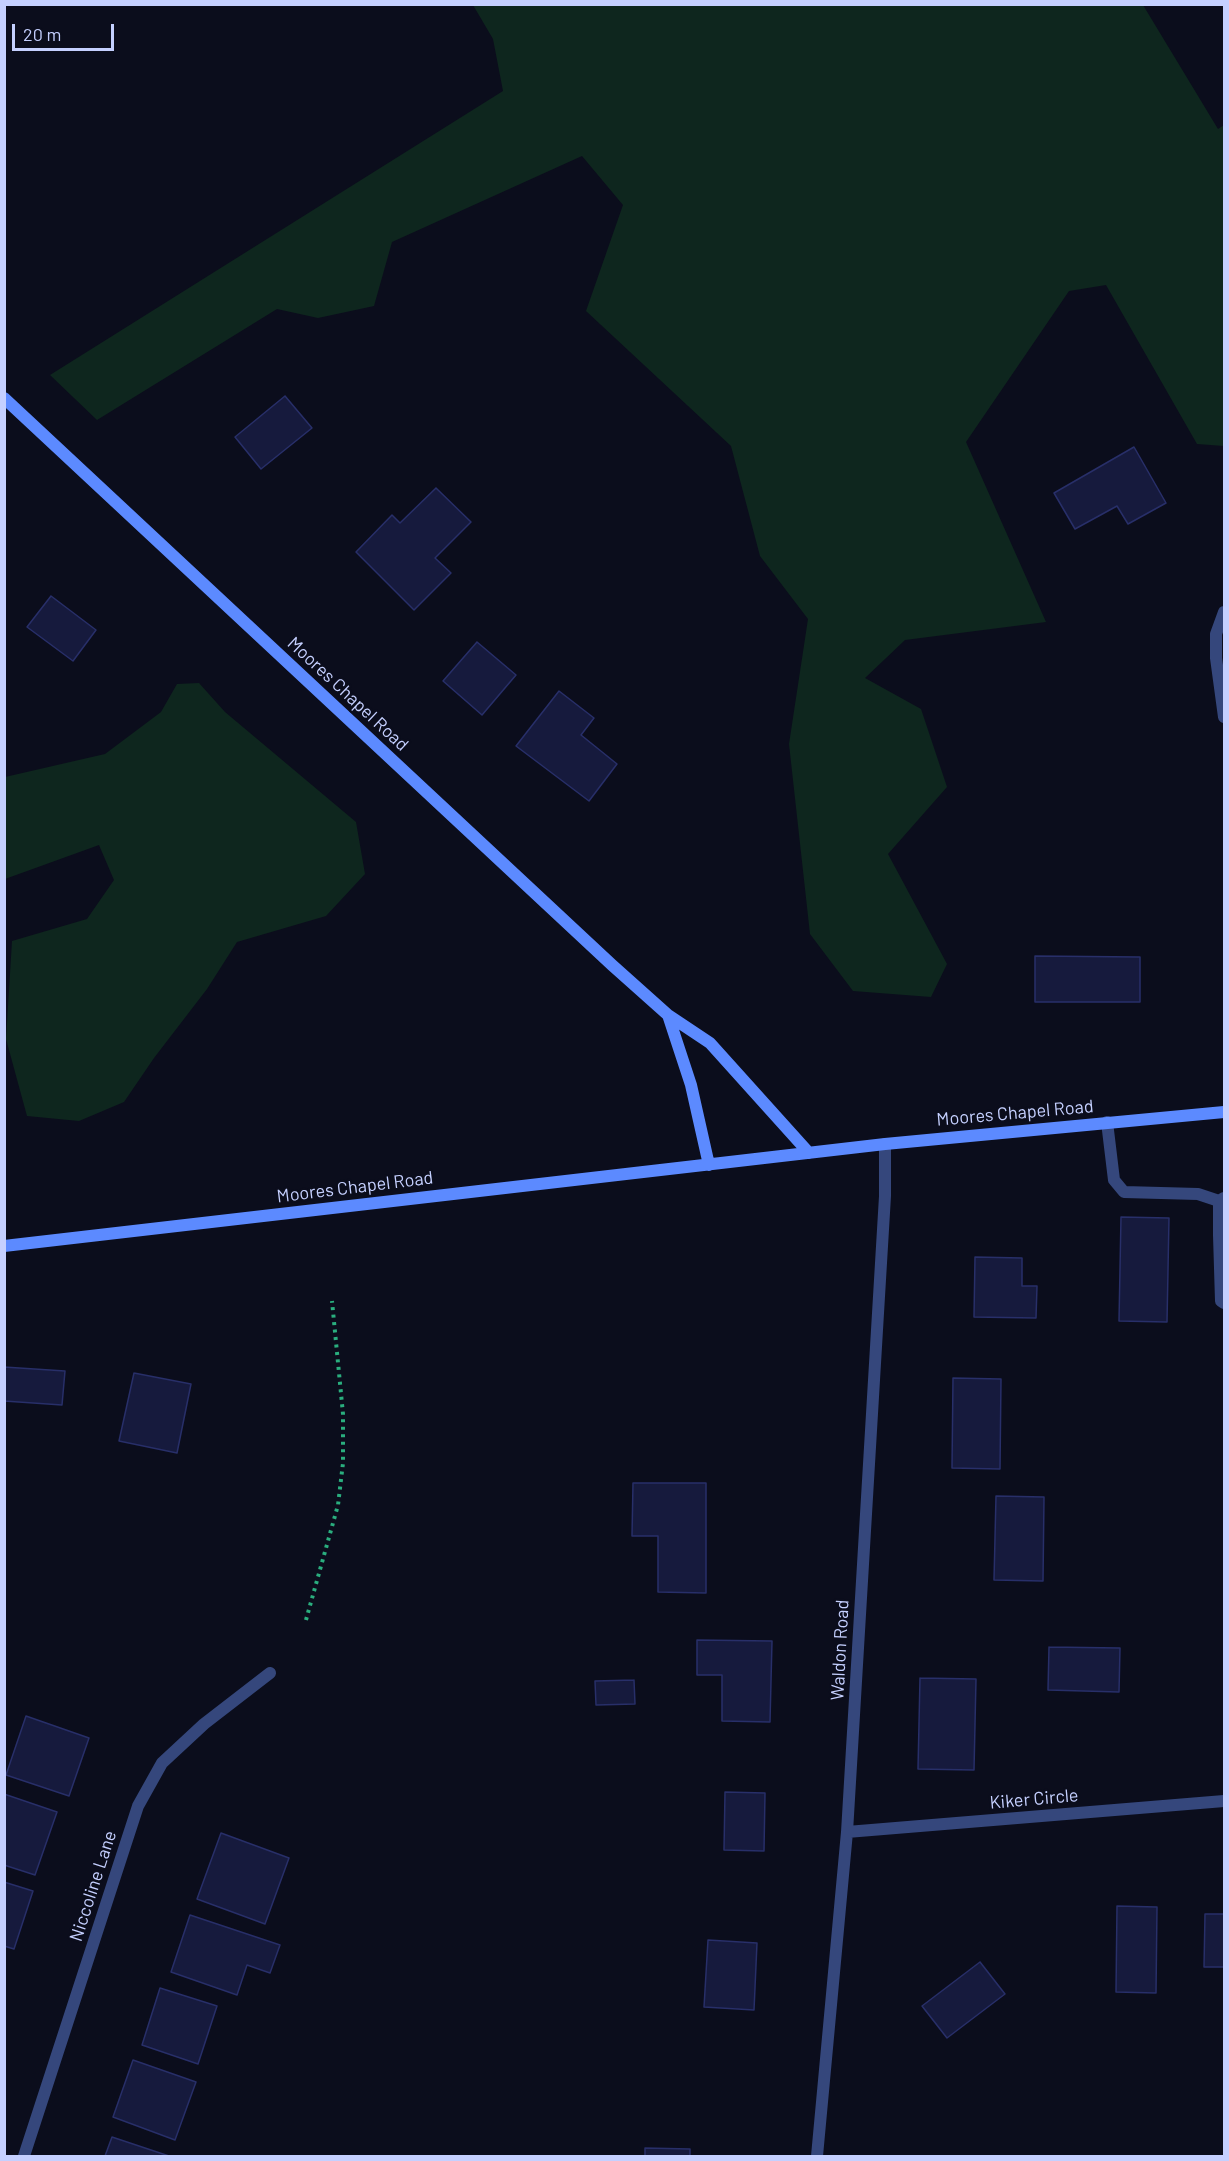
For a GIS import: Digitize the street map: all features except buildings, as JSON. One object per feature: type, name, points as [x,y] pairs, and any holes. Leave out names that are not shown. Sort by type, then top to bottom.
[{"type":"street","name":"Moores Chapel Road","points":[[4,398],[612,964],[668,1015],[710,1043],[809,1153]]},
{"type":"street","points":[[1224,612],[1216,634],[1216,658],[1224,717]]},
{"type":"street","name":"Moores Chapel Road","points":[[668,1015],[691,1085],[709,1165]]},
{"type":"street","name":"Moores Chapel Road","points":[[4,1246],[885,1144],[1224,1112]]},
{"type":"street","points":[[1107,1122],[1114,1180],[1124,1192],[1198,1194],[1222,1200],[1221,1300],[1224,1303]]},
{"type":"street","name":"Waldon Road","points":[[817,2157],[847,1832],[884,1207],[885,1144]]},
{"type":"street","name":"Niccoline Lane","points":[[24,2157],[138,1806],[162,1763],[204,1724],[270,1673]]},
{"type":"street","name":"Kiker Circle","points":[[847,1832],[1224,1801]]},
{"type":"path","points":[[306,1620],[338,1505],[344,1462],[343,1414],[332,1301]]},
{"type":"green space","points":[[473,5],[1143,5],[1218,129],[1224,125],[1224,446],[1197,444],[1106,285],[1069,291],[966,442],[1046,622],[905,640],[865,678],[921,709],[947,787],[888,854],[947,964],[931,997],[853,991],[810,934],[789,744],[808,619],[760,556],[731,446],[586,311],[623,205],[582,156],[392,242],[374,306],[318,318],[277,309],[97,420],[50,375],[503,91],[493,39]]},
{"type":"green space","points":[[199,683],[225,712],[356,822],[365,874],[326,916],[237,942],[207,989],[154,1058],[124,1102],[79,1121],[27,1116],[6,1039],[12,941],[87,919],[114,880],[99,845],[5,879],[5,777],[105,754],[161,712],[177,684]]}]
